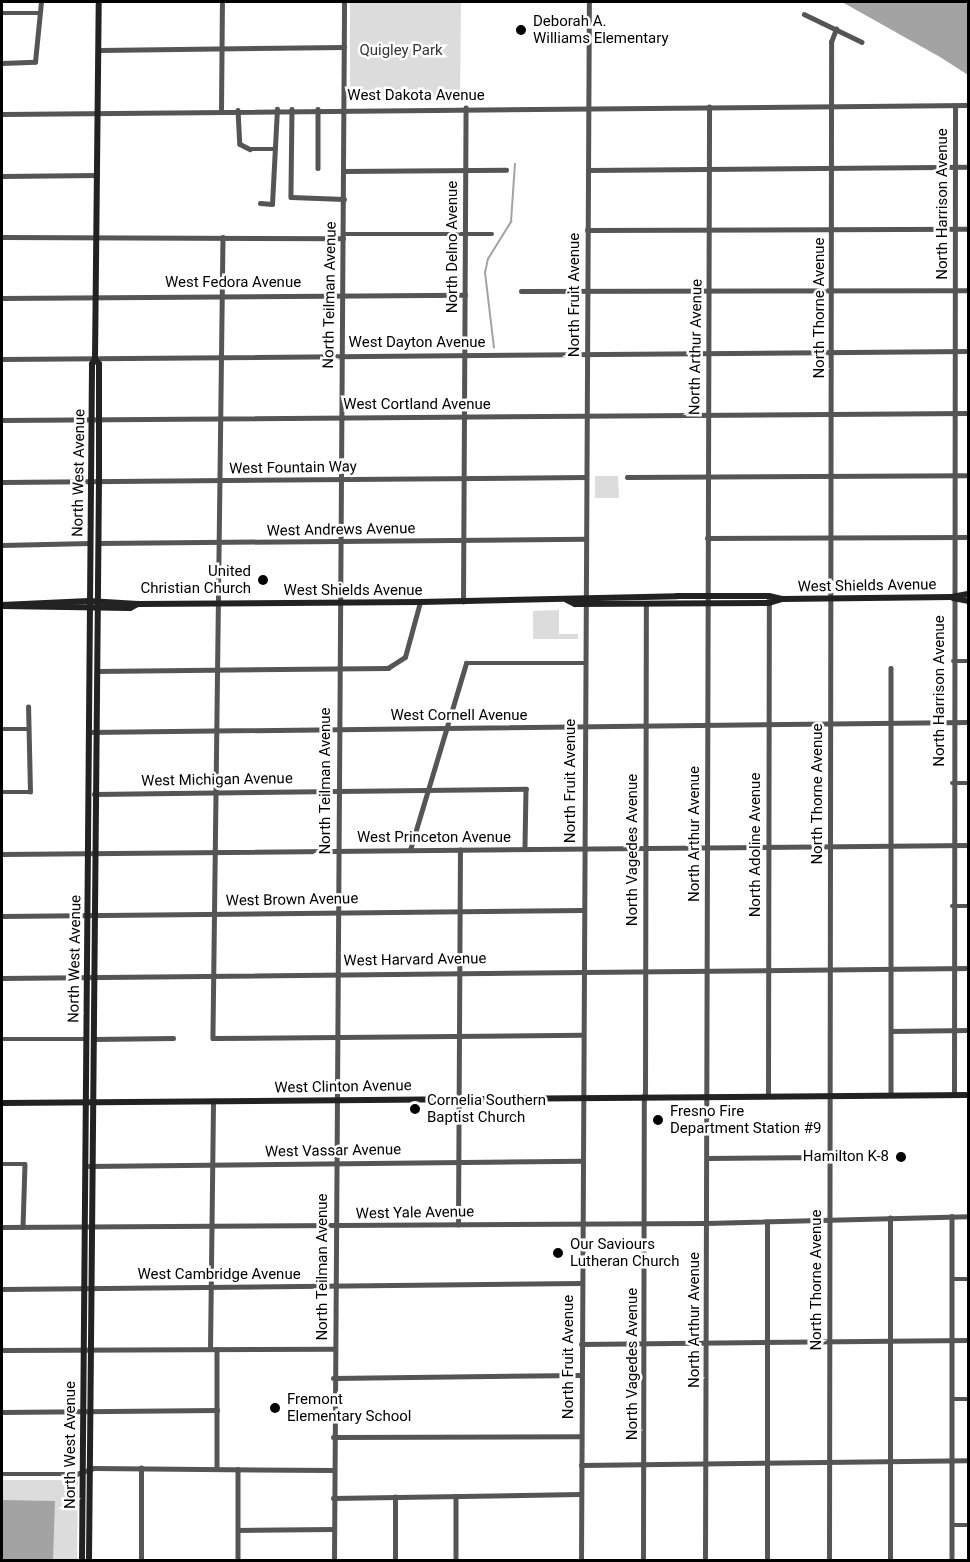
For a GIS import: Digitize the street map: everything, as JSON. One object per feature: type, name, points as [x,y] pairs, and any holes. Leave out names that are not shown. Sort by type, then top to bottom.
[{"type":"main road","name":"North West Avenue","points":[[90,1103],[86,1039],[90,977],[92,854],[89,604],[99,482],[92,364],[95,359],[99,2]]},
{"type":"main road","name":"North West Avenue","points":[[92,794],[97,732],[98,604],[91,482],[95,420]]},
{"type":"main road","name":"West Shields Avenue","points":[[585,601],[677,596],[782,599],[952,597],[969,594]]},
{"type":"main road","points":[[646,604],[677,596]]},
{"type":"main road","name":"West Shields Avenue","points":[[952,597],[969,601]]},
{"type":"main road","name":"West Shields Avenue","points":[[2,606],[567,600],[646,604],[769,599]]},
{"type":"main road","name":"North West Avenue","points":[[82,1560],[90,1103],[94,1039],[90,977]]},
{"type":"main road","name":"West Clinton Avenue","points":[[2,1103],[706,1095],[969,1095]]},
{"type":"main road","name":"North West Avenue","points":[[86,1411],[90,1470],[89,1560]]},
{"type":"street","points":[[2,63],[35,62],[41,2]]},
{"type":"street","points":[[221,110],[222,2]]},
{"type":"street","name":"North Teilman Avenue","points":[[334,1560],[333,1378],[344,2]]},
{"type":"street","name":"North Fruit Avenue","points":[[580,1560],[589,2]]},
{"type":"street","points":[[2,13],[39,13]]},
{"type":"street","points":[[804,14],[862,42]]},
{"type":"street","name":"North Thorne Avenue","points":[[829,1560],[829,597],[833,230],[831,42],[836,29]]},
{"type":"street","points":[[100,50],[344,48]]},
{"type":"street","name":"West Dakota Avenue","points":[[2,114],[277,109],[969,105]]},
{"type":"street","name":"North Harrison Avenue","points":[[954,1095],[952,537],[955,413],[955,106]]},
{"type":"street","name":"North Arthur Avenue","points":[[705,1560],[707,1464],[706,596],[710,107]]},
{"type":"street","name":"North Delno Avenue","points":[[463,602],[466,108]]},
{"type":"street","points":[[260,203],[272,204],[273,149],[277,140],[277,109]]},
{"type":"street","points":[[292,109],[291,198],[344,199]]},
{"type":"street","points":[[318,109],[318,168]]},
{"type":"street","points":[[238,110],[240,144],[250,149],[273,149]]},
{"type":"street","points":[[589,170],[710,167],[969,167]]},
{"type":"street","points":[[344,171],[506,170]]},
{"type":"street","points":[[2,176],[97,175]]},
{"type":"street","points":[[587,230],[969,229]]},
{"type":"street","points":[[2,237],[290,238],[492,234]]},
{"type":"street","points":[[223,237],[213,1038],[583,1035]]},
{"type":"street","points":[[521,291],[969,290]]},
{"type":"street","name":"West Fedora Avenue","points":[[2,298],[465,295]]},
{"type":"street","name":"West Dayton Avenue","points":[[2,359],[222,359],[464,354],[969,351]]},
{"type":"street","name":"West Cortland Avenue","points":[[2,420],[969,413]]},
{"type":"street","points":[[627,477],[969,475]]},
{"type":"street","name":"West Fountain Way","points":[[2,482],[586,477]]},
{"type":"street","points":[[707,538],[969,537]]},
{"type":"street","name":"West Andrews Avenue","points":[[2,544],[585,539]]},
{"type":"street","name":"North Adoline Avenue","points":[[768,1095],[769,599]]},
{"type":"street","points":[[97,671],[388,668],[405,657],[420,602]]},
{"type":"street","name":"North Vagedes Avenue","points":[[643,1560],[646,604]]},
{"type":"street","points":[[953,661],[969,661]]},
{"type":"street","points":[[410,850],[466,663],[584,663]]},
{"type":"street","points":[[891,668],[891,1095]]},
{"type":"street","points":[[2,792],[30,792],[28,707]]},
{"type":"street","name":"West Cornell Avenue","points":[[89,732],[891,725],[969,722]]},
{"type":"street","points":[[2,729],[28,729]]},
{"type":"street","points":[[952,783],[969,783]]},
{"type":"street","name":"West Michigan Avenue","points":[[92,794],[526,789],[525,849]]},
{"type":"street","name":"West Princeton Avenue","points":[[2,854],[969,845]]},
{"type":"street","points":[[458,1225],[460,850]]},
{"type":"street","points":[[952,906],[969,906]]},
{"type":"street","name":"West Brown Avenue","points":[[2,916],[582,910]]},
{"type":"street","name":"West Harvard Avenue","points":[[2,978],[891,966],[969,968]]},
{"type":"street","points":[[891,1030],[969,1030]]},
{"type":"street","points":[[94,1039],[173,1038]]},
{"type":"street","points":[[2,1039],[86,1039]]},
{"type":"street","points":[[210,1349],[213,1101]]},
{"type":"street","points":[[707,1158],[828,1157]]},
{"type":"street","name":"West Vassar Avenue","points":[[89,1166],[582,1161]]},
{"type":"street","points":[[2,1164],[25,1164],[23,1227]]},
{"type":"street","points":[[952,1216],[952,1560]]},
{"type":"street","name":"West Yale Avenue","points":[[2,1227],[707,1223],[969,1216]]},
{"type":"street","points":[[890,1218],[890,1560]]},
{"type":"street","points":[[767,1222],[767,1560]]},
{"type":"street","points":[[952,1279],[969,1279]]},
{"type":"street","name":"West Cambridge Avenue","points":[[2,1289],[581,1283]]},
{"type":"street","points":[[581,1344],[969,1340]]},
{"type":"street","points":[[217,1349],[217,1467]]},
{"type":"street","points":[[2,1350],[334,1349]]},
{"type":"street","points":[[333,1378],[581,1375]]},
{"type":"street","points":[[953,1399],[969,1399]]},
{"type":"street","points":[[2,1412],[217,1410]]},
{"type":"street","points":[[333,1437],[581,1436]]},
{"type":"street","points":[[581,1465],[969,1460]]},
{"type":"street","points":[[2,1474],[217,1467],[238,1470],[334,1470]]},
{"type":"street","points":[[141,1468],[141,1560]]},
{"type":"street","points":[[238,1470],[238,1560]]},
{"type":"street","points":[[333,1498],[580,1494]]},
{"type":"street","points":[[456,1496],[456,1560]]},
{"type":"street","points":[[395,1497],[395,1560]]},
{"type":"street","points":[[953,1525],[969,1525]]},
{"type":"street","points":[[238,1530],[334,1529]]},
{"type":"green space","name":"Quigley Park","points":[[350,2],[461,2],[460,100],[350,102]]},
{"type":"green space","points":[[595,476],[618,476],[619,498],[595,498]]},
{"type":"green space","points":[[559,610],[559,634],[578,634],[578,639],[533,639],[533,611]]},
{"type":"green space","points":[[2,1480],[78,1480],[77,1560],[2,1560]]},
{"type":"shaded area","points":[[842,2],[968,2],[968,75],[940,57]]},
{"type":"shaded area","points":[[2,1500],[55,1501],[53,1560],[2,1560]]},
{"type":"waterway","points":[[494,348],[485,273],[488,259],[511,222],[515,164]]},
{"type":"place","name":"Deborah A. Williams Elementary","points":[[521,30]]},
{"type":"place","name":"United Christian Church","points":[[263,580]]},
{"type":"place","name":"Cornelia Southern Baptist Church","points":[[415,1109]]},
{"type":"place","name":"Fresno Fire Department Station #9","points":[[658,1120]]},
{"type":"place","name":"Hamilton K-8","points":[[901,1157]]},
{"type":"place","name":"Our Saviours Lutheran Church","points":[[558,1253]]},
{"type":"place","name":"Fremont Elementary School","points":[[275,1408]]}]
